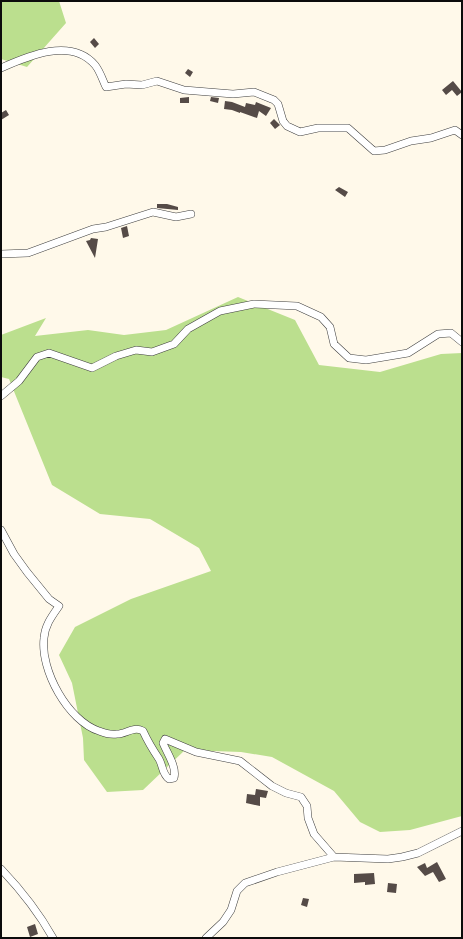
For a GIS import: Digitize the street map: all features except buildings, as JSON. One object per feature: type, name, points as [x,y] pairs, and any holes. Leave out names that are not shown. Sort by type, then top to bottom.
[{"type":"street","points":[[1,68],[50,50],[68,52],[83,56],[95,65],[106,87],[126,84],[142,85],[157,81],[184,90],[234,94],[254,92],[274,100],[287,126],[300,132],[318,128],[348,128],[374,151],[385,150],[411,141],[431,138],[455,130],[462,135]]},
{"type":"street","points":[[1,254],[28,252],[92,229],[106,227],[153,212],[176,217],[191,214]]},
{"type":"street","points":[[1,396],[19,381],[37,357],[50,353],[92,368],[116,356],[136,350],[152,352],[174,344],[188,329],[220,311],[254,304],[297,306],[321,317],[330,327],[334,344],[349,358],[366,360],[408,353],[438,334],[451,333],[462,342]]},
{"type":"street","points":[[1,530],[14,554],[27,572],[49,599],[59,606],[51,616],[44,633],[44,647],[53,681],[63,702],[76,718],[87,726],[102,732],[117,734],[133,730],[143,731],[152,751],[160,761],[165,776],[169,779],[174,778],[175,776],[172,764],[163,743],[165,740],[196,752],[240,761],[272,786],[286,793],[301,797],[305,801],[308,818],[314,834],[334,857]]},
{"type":"street","points":[[206,938],[223,922],[231,910],[237,891],[244,883],[277,872],[334,857],[388,859],[402,857],[418,853],[462,831]]},
{"type":"street","points":[[1,869],[32,906],[53,938]]},
{"type":"green space","points":[[1,1],[59,1],[66,23],[27,67],[1,59]]},
{"type":"green space","points":[[238,297],[295,320],[319,365],[380,372],[441,354],[462,353],[462,816],[410,830],[380,832],[360,822],[334,791],[272,757],[241,752],[185,750],[143,790],[107,792],[84,760],[83,738],[72,683],[59,655],[75,627],[131,599],[211,571],[199,548],[150,519],[100,514],[52,485],[9,379],[1,377],[1,335],[46,318],[35,336],[88,330],[124,335],[166,330]]}]
